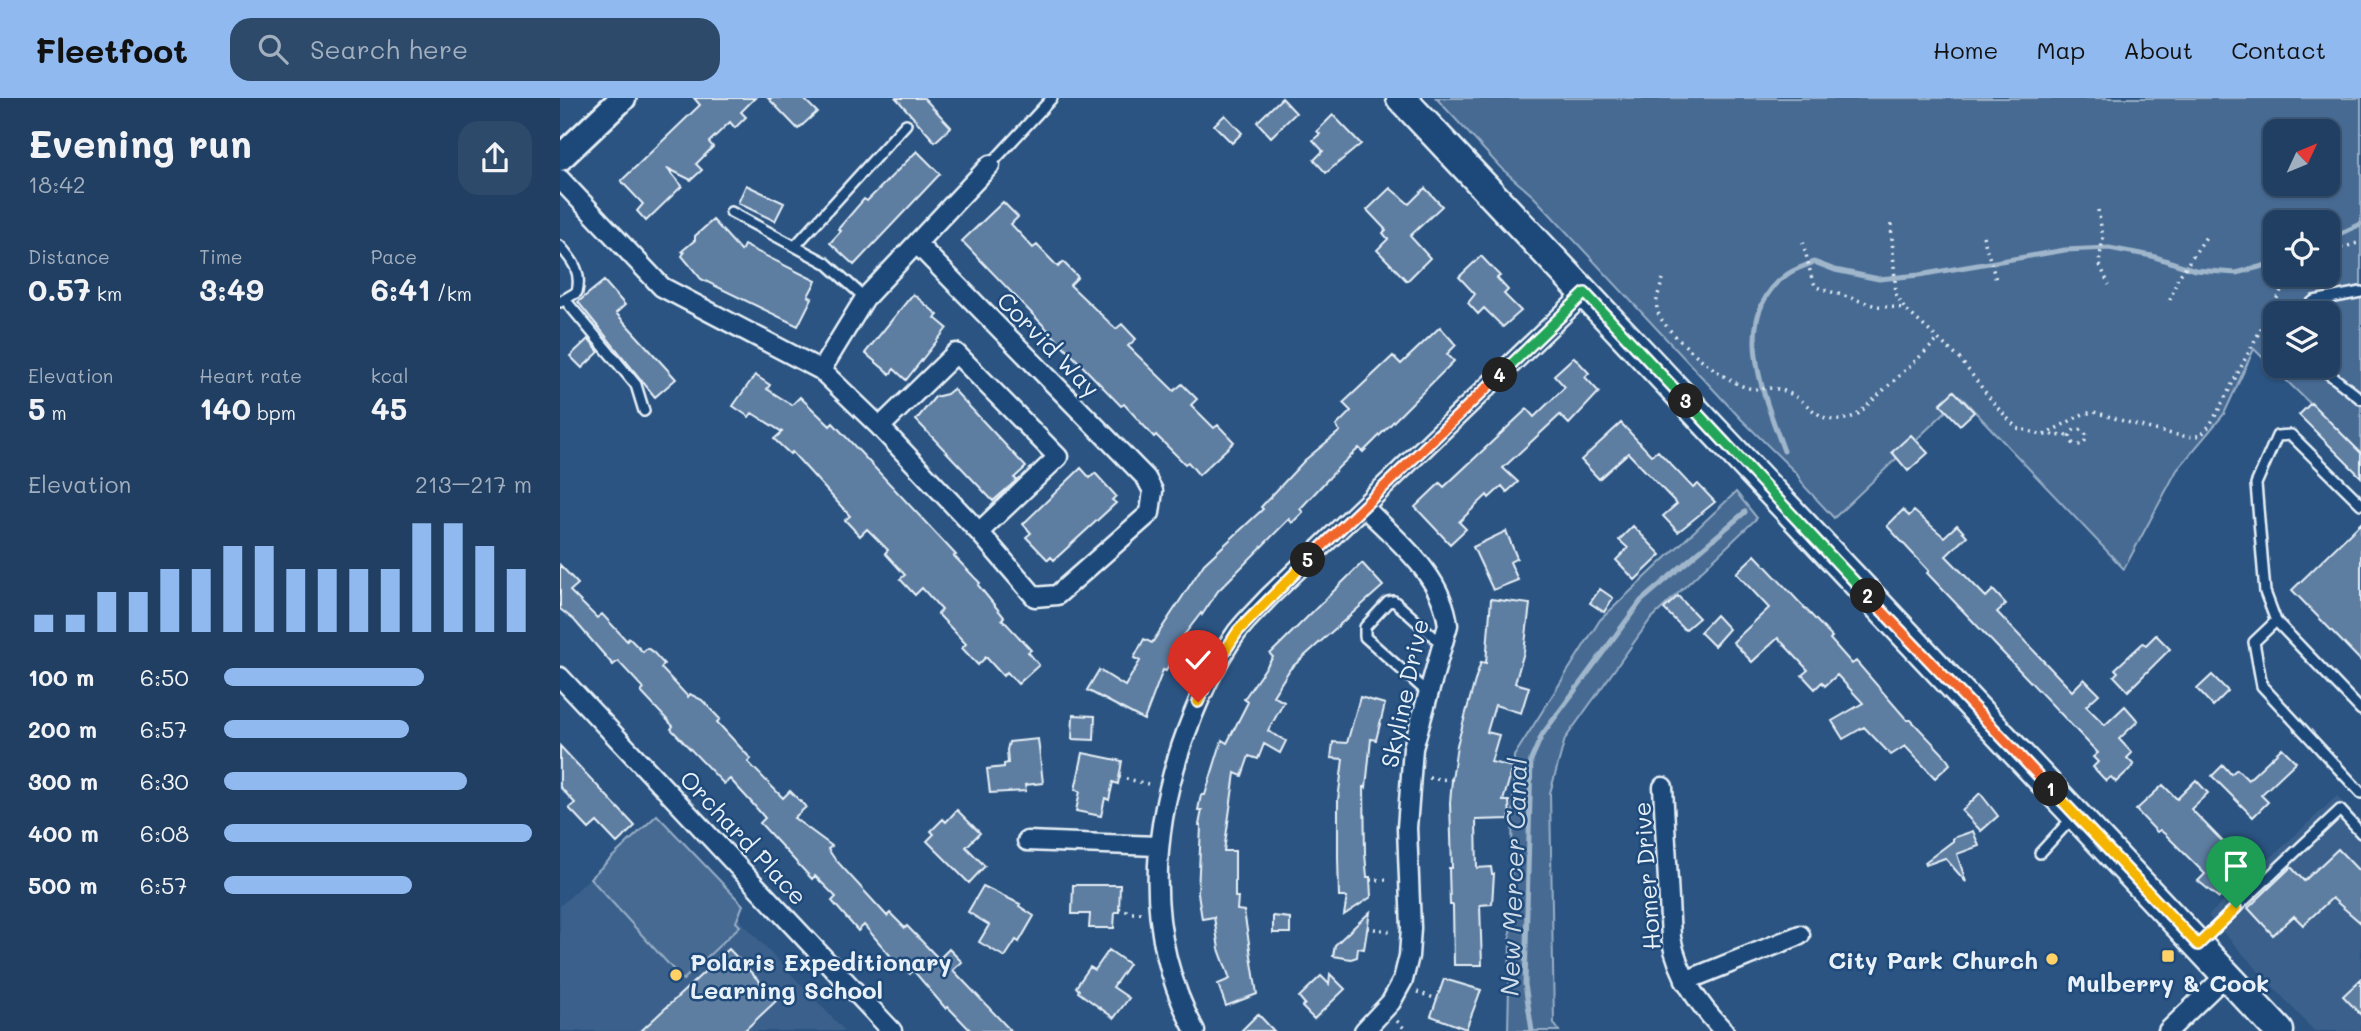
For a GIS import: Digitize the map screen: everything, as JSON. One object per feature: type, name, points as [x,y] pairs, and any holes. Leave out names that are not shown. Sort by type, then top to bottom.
[{"type":"main road","points":[[560,158],[623,98]]},
{"type":"main road","points":[[1402,98],[2279,1031]]},
{"type":"street","points":[[821,370],[865,298],[990,165]]},
{"type":"street","points":[[560,180],[662,287],[821,370],[880,427],[979,533],[1058,457],[956,354],[880,427]]},
{"type":"street","name":"Corvid Way","points":[[917,244],[1146,478],[1153,491],[1150,513],[1056,596],[1035,597],[979,533]]},
{"type":"street","points":[[1195,1031],[1169,964],[1157,912],[1157,846],[1173,770],[1192,714],[1212,671],[1238,631],[1252,616],[1585,293]]},
{"type":"street","name":"Skyline Drive","points":[[1364,507],[1417,560],[1437,587],[1446,607],[1448,625],[1413,748],[1407,828],[1411,928],[1409,956],[1403,980],[1391,1002],[1364,1031]]},
{"type":"street","name":"Orchard Place","points":[[560,677],[892,1031]]},
{"type":"street","name":"Homer Drive","points":[[1663,787],[1671,938],[1685,981],[1702,1009],[1724,1031]]},
{"type":"street","points":[[1027,841],[1157,846]]},
{"type":"street","points":[[1685,981],[1800,936]]},
{"type":"street","points":[[2168,1031],[2227,975]]},
{"type":"lane","points":[[990,165],[1052,98]]},
{"type":"lane","points":[[796,245],[906,124]]},
{"type":"lane","points":[[731,212],[826,263],[865,298]]},
{"type":"lane","points":[[560,246],[574,262],[581,278],[578,292],[563,301],[636,385],[644,411]]},
{"type":"lane","points":[[2314,301],[2361,292]]},
{"type":"lane","points":[[2334,378],[2361,399]]},
{"type":"lane","points":[[2361,503],[2291,435],[2277,436],[2256,484],[2265,592],[2276,621],[2361,710]]},
{"type":"lane","points":[[1429,694],[1365,637],[1365,627],[1388,602],[1394,601],[1443,645]]},
{"type":"lane","points":[[2276,621],[2254,642],[2262,686],[2361,793]]},
{"type":"lane","points":[[2198,945],[2340,810],[2361,833]]},
{"type":"lane","points":[[2040,853],[2075,814]]},
{"type":"path","points":[[2098,210],[2103,237],[2099,263],[2109,285]]},
{"type":"path","points":[[1891,224],[1896,294],[1904,308],[1960,359],[2009,421],[2026,432],[2070,436]]},
{"type":"path","points":[[2170,300],[2178,278],[2208,234]]},
{"type":"path","points":[[1983,236],[1996,280]]},
{"type":"path","points":[[1803,242],[1816,287],[1876,306],[1904,308]]},
{"type":"path","points":[[2340,248],[2361,242]]},
{"type":"path","points":[[1663,279],[1657,299],[1658,314],[1671,330],[1712,368],[1747,388],[1779,389],[1800,398],[1817,415],[1828,421],[1842,421],[1857,415],[1939,339]]},
{"type":"path","points":[[2044,435],[2083,414],[2094,412],[2165,433],[2196,437],[2202,434],[2217,413],[2283,287]]},
{"type":"path","points":[[2074,430],[2081,430],[2085,434],[2085,440],[2075,445],[2070,436],[2074,430]]},
{"type":"path","points":[[1119,777],[1149,784]]},
{"type":"path","points":[[1429,778],[1452,780]]},
{"type":"path","points":[[1370,880],[1393,880]]},
{"type":"path","points":[[1119,908],[1131,913],[1143,913]]},
{"type":"path","points":[[1367,928],[1394,932]]},
{"type":"path","points":[[1415,991],[1437,999]]},
{"type":"path","points":[[1396,1021],[1407,1031]]},
{"type":"shaded area","points":[[1436,98],[2361,98],[2361,453],[2284,378],[2340,378],[2340,301],[2263,301],[2263,358],[2254,349],[2224,414],[2177,470],[2124,569],[1961,397],[1834,518],[1805,487],[1796,473],[1741,419],[1533,196],[1501,168]]},
{"type":"shaded area","points":[[1736,492],[1757,518],[1650,620],[1565,739],[1550,793],[1554,1023],[1559,1031],[1508,1031],[1514,756],[1600,620]]},
{"type":"shaded area","points":[[2337,796],[2361,821],[2361,1031],[2314,1031],[2208,916]]},
{"type":"shaded area","name":"Polaris Expeditionary Learning School","points":[[657,815],[743,905],[740,920],[845,1031],[560,1031],[560,906]]},
{"type":"shaded area","points":[[657,815],[743,905],[736,922],[740,926],[683,980],[590,878]]},
{"type":"building","points":[[694,98],[755,98],[741,112],[746,117],[735,128],[730,122],[709,142],[713,147],[696,164],[702,170],[691,180],[667,168],[682,186],[646,221],[637,211],[643,204],[621,181],[700,105]]},
{"type":"building","points":[[768,98],[803,98],[817,112],[798,129]]},
{"type":"building","points":[[896,98],[924,98],[951,127],[935,142]]},
{"type":"building","points":[[1282,98],[1296,113],[1271,137],[1257,122]]},
{"type":"building","points":[[1225,115],[1242,133],[1232,143],[1214,125]]},
{"type":"building","points":[[1333,115],[1361,144],[1326,173],[1314,160],[1323,151],[1313,140],[1320,134],[1317,131]]},
{"type":"building","points":[[917,151],[940,174],[854,265],[830,243],[841,231],[838,229],[864,199],[867,201]]},
{"type":"building","points":[[746,185],[784,203],[775,221],[738,203]]},
{"type":"building","points":[[1390,188],[1409,204],[1425,188],[1442,206],[1410,236],[1430,258],[1407,281],[1377,250],[1388,239],[1383,233],[1386,230],[1367,210]]},
{"type":"building","points":[[1003,202],[1018,217],[1011,224],[1033,248],[1037,245],[1058,267],[1063,262],[1078,277],[1070,285],[1116,329],[1122,324],[1136,339],[1128,346],[1174,391],[1182,384],[1197,399],[1191,405],[1214,428],[1218,425],[1234,442],[1199,475],[1188,462],[1185,464],[1156,435],[1154,437],[1124,404],[1121,406],[962,241]]},
{"type":"building","points":[[713,220],[741,251],[744,245],[816,281],[808,296],[812,298],[798,326],[701,279],[682,256],[682,251]]},
{"type":"building","points":[[1481,256],[1500,276],[1497,278],[1508,290],[1504,294],[1521,311],[1503,327],[1484,308],[1478,314],[1468,303],[1475,294],[1459,277]]},
{"type":"building","points":[[604,281],[625,305],[616,313],[676,379],[655,397],[578,302]]},
{"type":"building","points":[[913,294],[938,315],[935,318],[947,328],[906,380],[894,369],[890,374],[865,353]]},
{"type":"building","points":[[1440,327],[1456,345],[1447,354],[1454,361],[1363,452],[1359,448],[1339,467],[1300,509],[1303,512],[1292,523],[1289,519],[1218,591],[1181,639],[1166,671],[1163,670],[1144,720],[1087,690],[1099,670],[1125,686],[1140,661],[1134,658],[1144,639],[1152,643],[1204,564],[1263,509],[1261,507],[1305,460],[1340,431],[1336,426],[1351,411],[1343,403],[1393,356],[1401,364]]},
{"type":"building","points":[[588,339],[599,352],[582,368],[570,356]]},
{"type":"building","points":[[1574,357],[1589,373],[1585,377],[1599,392],[1569,424],[1560,415],[1503,468],[1518,482],[1507,492],[1502,486],[1489,498],[1487,495],[1459,522],[1466,529],[1450,544],[1415,507],[1440,483],[1444,487],[1527,409],[1534,417],[1565,387],[1554,375]]},
{"type":"building","points":[[755,375],[770,385],[767,389],[792,405],[800,397],[830,426],[833,423],[980,583],[978,585],[1004,617],[1002,619],[1031,650],[1028,652],[1039,665],[1018,684],[1007,672],[1003,676],[986,657],[978,665],[962,648],[966,644],[938,614],[942,610],[922,588],[915,595],[900,579],[905,575],[885,553],[888,550],[867,529],[860,536],[845,520],[850,516],[792,452],[790,454],[774,439],[782,432],[752,413],[749,417],[733,406]]},
{"type":"building","points":[[953,389],[1026,467],[1014,478],[1017,480],[993,501],[916,420],[935,397],[947,394]]},
{"type":"building","points":[[1954,391],[1974,412],[1960,425],[1940,404]]},
{"type":"building","points":[[2311,403],[2361,453],[2361,477],[2299,415]]},
{"type":"building","points":[[1621,423],[1651,455],[1658,451],[1693,488],[1698,484],[1715,502],[1678,532],[1663,516],[1677,504],[1628,453],[1599,479],[1581,460]]},
{"type":"building","points":[[1911,435],[1928,453],[1908,471],[1892,452]]},
{"type":"building","points":[[1081,468],[1090,478],[1095,473],[1116,496],[1112,500],[1116,503],[1054,560],[1051,557],[1048,560],[1026,537],[1031,533],[1023,524]]},
{"type":"building","points":[[1903,510],[1909,516],[1914,511],[1944,537],[1957,525],[1967,536],[1946,556],[1986,597],[1993,590],[2006,604],[1997,612],[2072,691],[2084,679],[2099,694],[2086,706],[2105,725],[2125,706],[2138,721],[2119,739],[2132,753],[2127,758],[2134,765],[2116,782],[2111,777],[2106,781],[2093,767],[2098,762],[2093,757],[2098,753],[1927,573],[1929,571],[1887,526]]},
{"type":"building","points":[[2361,523],[2361,661],[2292,590]]},
{"type":"building","points":[[1633,526],[1661,555],[1635,580],[1616,560],[1628,548],[1619,540]]},
{"type":"building","points":[[1506,531],[1517,558],[1510,562],[1518,580],[1493,590],[1473,547]]},
{"type":"building","points":[[1755,555],[1832,637],[1830,639],[1852,664],[1856,661],[1907,720],[1911,720],[1945,756],[1950,764],[1935,778],[1905,746],[1891,755],[1864,727],[1843,739],[1832,721],[1863,703],[1837,675],[1825,686],[1822,682],[1815,689],[1802,675],[1808,670],[1778,638],[1752,662],[1733,642],[1769,608],[1736,573]]},
{"type":"building","points":[[1362,563],[1383,586],[1290,669],[1273,696],[1284,702],[1268,731],[1286,741],[1280,753],[1264,744],[1258,759],[1249,756],[1242,776],[1235,773],[1224,851],[1235,851],[1237,910],[1244,911],[1257,994],[1226,1006],[1218,984],[1230,979],[1219,949],[1214,917],[1202,919],[1198,893],[1199,825],[1202,810],[1198,810],[1201,795],[1205,795],[1222,740],[1227,743],[1248,702],[1244,699],[1273,657],[1270,654]]},
{"type":"building","points":[[560,565],[578,584],[570,591],[597,618],[602,614],[627,641],[629,638],[643,652],[647,648],[653,652],[664,664],[661,668],[688,697],[690,694],[702,700],[720,719],[717,722],[751,759],[748,762],[783,798],[790,791],[806,807],[794,818],[832,846],[828,849],[834,858],[887,916],[890,913],[905,928],[907,926],[939,959],[949,949],[962,962],[953,970],[1011,1031],[971,1031],[948,1007],[946,1009],[913,970],[910,974],[900,967],[864,925],[858,931],[832,901],[836,897],[815,876],[812,879],[760,823],[765,818],[730,779],[724,784],[671,729],[673,726],[641,692],[644,689],[618,661],[613,665],[574,620],[560,609]]},
{"type":"building","points":[[1600,589],[1613,598],[1604,612],[1590,603]]},
{"type":"building","points":[[1678,596],[1699,618],[1685,630],[1664,609]]},
{"type":"building","points":[[1491,599],[1530,604],[1524,652],[1515,683],[1529,687],[1521,713],[1495,705],[1487,732],[1499,735],[1491,762],[1513,767],[1503,801],[1509,801],[1510,819],[1476,820],[1477,868],[1491,867],[1494,874],[1492,904],[1480,905],[1482,965],[1454,965],[1449,868],[1452,868],[1452,780],[1457,745],[1476,677],[1481,662],[1486,663]]},
{"type":"building","points":[[1716,615],[1729,629],[1714,646],[1700,632]]},
{"type":"building","points":[[2156,635],[2170,649],[2128,691],[2114,676],[2118,672],[2115,669],[2143,643],[2146,645]]},
{"type":"building","points":[[2212,675],[2228,691],[2213,706],[2197,689]]},
{"type":"building","points":[[1360,697],[1385,704],[1376,740],[1371,739],[1366,788],[1364,787],[1365,853],[1371,897],[1344,915],[1347,897],[1339,897],[1338,857],[1338,800],[1343,759],[1331,758],[1333,742],[1347,743]]},
{"type":"building","points":[[1073,715],[1095,716],[1094,740],[1072,739]]},
{"type":"building","points":[[1038,739],[1043,783],[1025,785],[1026,791],[990,793],[987,769],[1004,767],[1004,764],[1008,763],[1009,742]]},
{"type":"building","points":[[560,746],[635,826],[617,843],[597,822],[589,829],[569,808],[575,803],[560,787]]},
{"type":"building","points":[[2282,748],[2296,762],[2261,795],[2268,802],[2253,817],[2212,776],[2223,765],[2231,774],[2237,769],[2248,780]]},
{"type":"building","points":[[1083,753],[1122,761],[1118,784],[1113,782],[1109,800],[1105,798],[1101,816],[1076,811],[1080,791],[1075,790]]},
{"type":"building","points":[[2196,780],[2208,793],[2191,809],[2230,849],[2232,847],[2244,858],[2233,869],[2241,877],[2219,898],[2198,881],[2205,874],[2136,810],[2163,785],[2177,799]]},
{"type":"building","points":[[1980,793],[1998,816],[1981,831],[1962,811]]},
{"type":"building","points":[[957,810],[980,833],[966,847],[985,866],[969,883],[927,841],[934,834],[931,831],[943,819],[946,822]]},
{"type":"building","points":[[1973,831],[1979,846],[1957,854],[1966,882],[1945,858],[1926,865],[1925,862],[1953,841],[1953,838]]},
{"type":"building","points":[[2338,849],[2361,873],[2361,923],[2332,898],[2303,925],[2294,916],[2273,935],[2248,908],[2291,867],[2304,881]]},
{"type":"building","points":[[1073,885],[1120,885],[1119,912],[1115,912],[1114,928],[1089,928],[1090,914],[1072,914]]},
{"type":"building","points":[[983,886],[1020,904],[1019,906],[1034,916],[1019,942],[1016,940],[1005,957],[979,942],[989,925],[968,912]]},
{"type":"building","points":[[1370,912],[1364,949],[1358,948],[1357,957],[1351,959],[1333,956],[1335,945]]},
{"type":"building","points":[[1273,916],[1290,918],[1290,933],[1273,933]]},
{"type":"building","points":[[729,949],[777,1000],[744,1031],[641,1031]]},
{"type":"building","points":[[1109,950],[1129,964],[1113,987],[1129,998],[1114,1018],[1078,992],[1076,987],[1090,967],[1095,970]]},
{"type":"building","points":[[1330,974],[1345,989],[1314,1019],[1302,1007],[1305,1004],[1299,997],[1321,976],[1329,984]]},
{"type":"building","points":[[1444,979],[1481,990],[1466,1029],[1431,1016]]},
{"type":"building","points":[[2361,979],[2361,1015],[2343,996]]},
{"type":"building","points":[[1258,1014],[1274,1031],[1241,1031]]},
{"type":"waterway","name":"New Mercer Canal","points":[[2340,234],[2361,224]]},
{"type":"waterway","name":"New Mercer Canal","points":[[1784,451],[1761,383],[1755,336],[1759,314],[1768,293],[1785,276],[1814,262],[1835,270],[1879,279],[1919,275],[2065,250],[2109,248],[2152,256],[2195,270],[2236,273],[2263,266]]},
{"type":"waterway","name":"New Mercer Canal","points":[[1532,1031],[1525,984],[1531,760],[1542,735],[1641,601],[1745,512]]},
{"type":"place","name":"Mulberry & Cook","points":[[2168,956]]},
{"type":"place","name":"City Park Church","points":[[2052,959]]},
{"type":"place","name":"Polaris Expeditionary Learning School","points":[[676,975]]},
{"type":"route","points":[[1198,702],[1212,671],[1238,631],[1269,597],[1585,293],[2198,945],[2236,908]]}]
